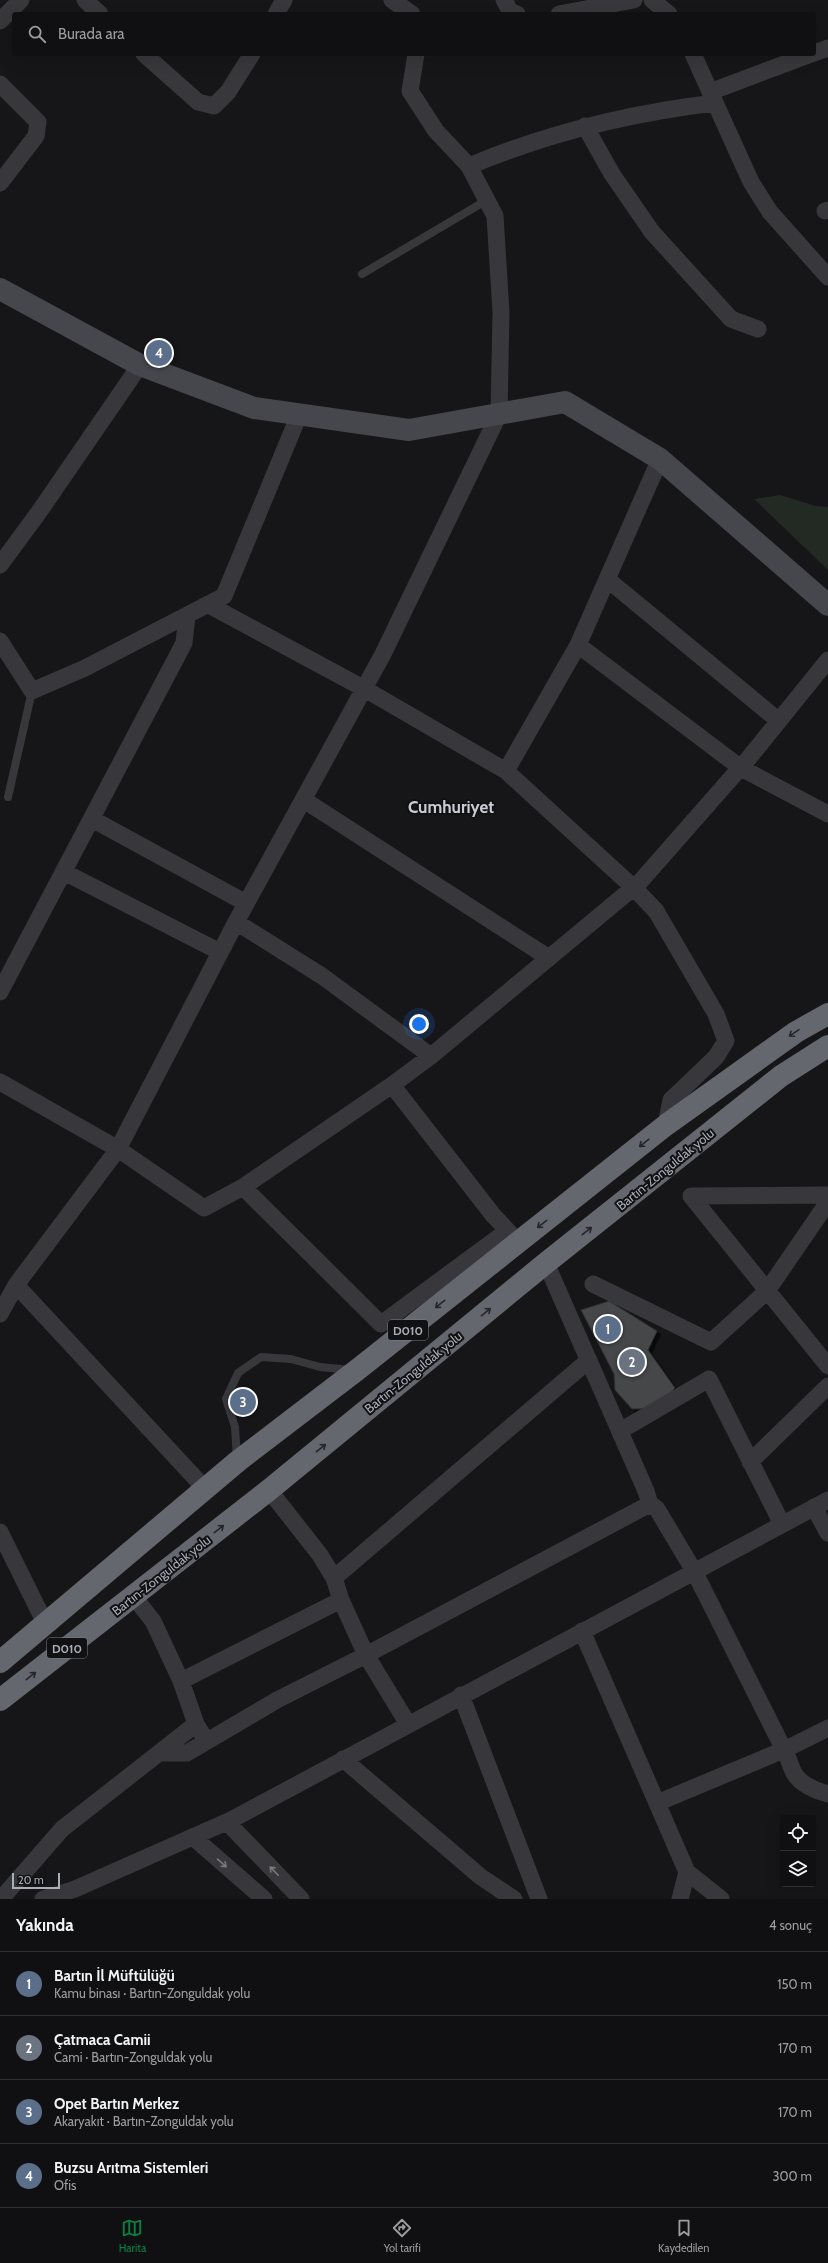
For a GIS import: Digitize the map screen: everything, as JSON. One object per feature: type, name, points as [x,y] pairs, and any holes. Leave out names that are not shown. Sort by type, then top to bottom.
[{"type":"highway","name":"D010","points":[[0,1662],[238,1461],[357,1370],[513,1237],[796,1032],[828,1014]]},
{"type":"highway","name":"Bartın-Zonguldak yolu","points":[[0,1700],[134,1597],[269,1490],[546,1263],[782,1076],[828,1046]]},
{"type":"main road","points":[[0,289],[140,365],[254,408],[409,430],[565,402],[660,459],[828,605]]},
{"type":"street","points":[[0,21],[21,0]]},
{"type":"street","points":[[84,0],[98,12]]},
{"type":"street","points":[[277,12],[284,0]]},
{"type":"street","points":[[392,0],[409,12]]},
{"type":"street","points":[[504,0],[510,11],[512,12]]},
{"type":"street","points":[[570,12],[634,0]]},
{"type":"street","points":[[652,0],[667,12]]},
{"type":"street","points":[[816,52],[828,48]]},
{"type":"street","points":[[146,56],[198,102],[214,106],[228,92],[251,56]]},
{"type":"street","points":[[0,1314],[16,1285],[118,1149],[246,903],[304,800],[382,654],[499,414],[501,312],[495,216],[469,166],[436,131],[410,91],[416,56]]},
{"type":"street","points":[[694,56],[744,170],[760,197],[781,226],[828,277]]},
{"type":"street","points":[[469,166],[511,148],[585,126],[713,97],[806,56]]},
{"type":"street","points":[[0,84],[38,122],[36,136],[0,183]]},
{"type":"street","points":[[585,126],[612,174],[662,243],[731,319],[758,329]]},
{"type":"street","points":[[0,565],[39,512],[140,365]]},
{"type":"street","points":[[0,641],[32,692],[85,668],[224,596],[299,414]]},
{"type":"street","points":[[506,771],[578,645],[660,459]]},
{"type":"street","points":[[607,579],[779,721]]},
{"type":"street","points":[[209,605],[363,688],[506,771],[634,888],[656,911],[716,1014],[726,1041],[716,1057],[671,1100],[666,1125]]},
{"type":"street","points":[[0,992],[184,643],[187,615]]},
{"type":"street","points":[[578,645],[741,768],[828,814]]},
{"type":"street","points":[[0,1082],[118,1149],[204,1208],[243,1187],[392,1085],[431,1056],[634,888],[741,768],[828,660]]},
{"type":"street","points":[[304,800],[549,958]]},
{"type":"street","points":[[92,819],[246,903]]},
{"type":"street","points":[[64,872],[220,952]]},
{"type":"street","points":[[236,922],[322,976],[431,1056]]},
{"type":"street","points":[[243,1187],[381,1324],[513,1237],[392,1085]]},
{"type":"street","points":[[828,1195],[691,1196],[828,1366]]},
{"type":"street","points":[[593,1284],[711,1342],[768,1291],[828,1202]]},
{"type":"street","points":[[546,1263],[646,1491],[650,1504],[656,1509],[694,1571],[780,1742],[786,1749],[794,1774],[814,1790],[828,1794]]},
{"type":"street","points":[[16,1285],[198,1481]]},
{"type":"street","points":[[334,1578],[589,1360]]},
{"type":"street","points":[[620,1431],[709,1379],[782,1524]]},
{"type":"street","points":[[750,1462],[828,1386]]},
{"type":"street","points":[[269,1490],[320,1556],[334,1578],[341,1600],[366,1655],[408,1724]]},
{"type":"street","points":[[43,1899],[75,1889],[227,1822],[821,1503],[828,1533]]},
{"type":"street","points":[[161,1753],[187,1753],[277,1700],[366,1655],[650,1504]]},
{"type":"street","points":[[0,1532],[45,1623]]},
{"type":"street","points":[[134,1597],[154,1621],[181,1681],[196,1724],[207,1741]]},
{"type":"street","points":[[181,1681],[341,1600]]},
{"type":"street","points":[[582,1631],[687,1872],[721,1899]]},
{"type":"street","points":[[461,1695],[539,1899]]},
{"type":"street","points":[[1,1899],[62,1829],[161,1753],[196,1724]]},
{"type":"street","points":[[657,1803],[786,1749],[828,1728]]},
{"type":"street","points":[[343,1759],[481,1877],[514,1899]]},
{"type":"street","points":[[227,1822],[301,1899]]},
{"type":"street","points":[[193,1837],[264,1899]]},
{"type":"street","points":[[680,1899],[687,1872]]},
{"type":"lane","points":[[362,274],[487,200]]},
{"type":"lane","points":[[8,797],[32,692]]},
{"type":"lane","points":[[238,1461],[235,1427],[226,1399],[238,1373],[261,1357],[291,1359],[320,1367],[357,1370]]},
{"type":"shaded area","points":[[780,495],[816,506],[828,507],[828,570],[754,499]]},
{"type":"building","points":[[609,1301],[657,1331],[648,1350],[675,1388],[655,1408],[632,1409],[615,1390],[614,1374],[581,1310]]},
{"type":"place","name":"Buzsu Arıtma Sistemleri","points":[[159,353]]},
{"type":"place","name":"Bartın İl Müftülüğü","points":[[608,1329]]},
{"type":"place","name":"Çatmaca Camii","points":[[632,1362]]},
{"type":"place","name":"Opet Bartın Merkez","points":[[243,1402]]},
{"type":"district","name":"Cumhuriyet","points":[[451,807]]}]
